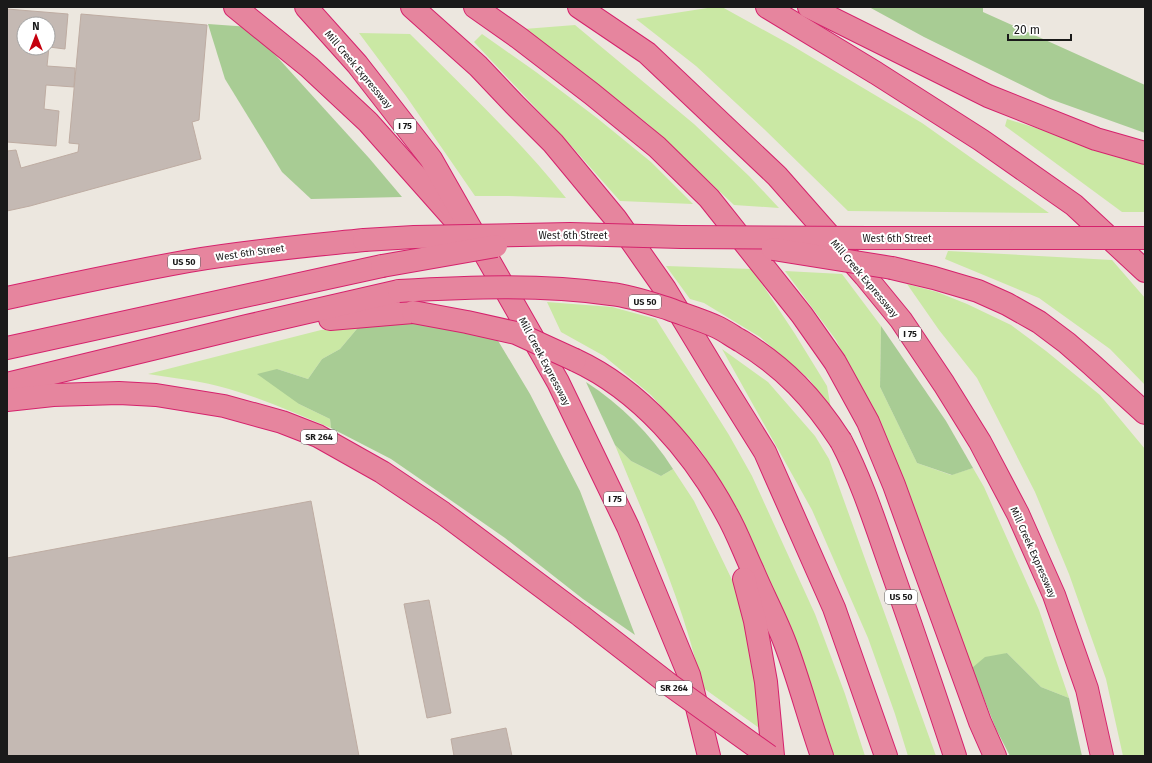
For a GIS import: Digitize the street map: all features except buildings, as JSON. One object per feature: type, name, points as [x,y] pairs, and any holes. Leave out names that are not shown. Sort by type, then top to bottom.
[{"type":"highway","points":[[235,7],[309,67],[368,122],[487,257]]},
{"type":"highway","name":"Mill Creek Expressway","points":[[306,7],[357,64],[432,159],[558,382],[628,527],[689,675],[709,756]]},
{"type":"highway","points":[[412,7],[478,66],[553,143],[616,219],[665,289],[765,452],[834,608],[886,756]]},
{"type":"highway","points":[[475,7],[574,80],[658,148],[709,198],[802,315],[835,362],[868,422],[894,485],[980,722],[995,756]]},
{"type":"highway","name":"Mill Creek Expressway","points":[[580,7],[647,53],[777,176],[865,276],[901,320],[944,384],[980,442],[1022,521],[1054,595],[1087,689],[1102,756]]},
{"type":"highway","points":[[767,7],[876,73],[981,140],[1074,206],[1145,272]]},
{"type":"highway","points":[[809,7],[988,96],[1096,139],[1145,153]]},
{"type":"highway","points":[[7,348],[382,266],[570,234]]},
{"type":"highway","name":"West 6th Street","points":[[7,298],[190,261],[288,247],[364,240],[422,237],[570,234],[681,237],[1145,238]]},
{"type":"highway","name":"US 50","points":[[681,237],[781,250],[892,268],[978,291],[1007,304],[1039,322],[1091,364],[1145,413]]},
{"type":"highway","name":"US 50","points":[[7,384],[399,291],[478,287],[567,289],[612,294],[651,303],[680,313],[718,328],[775,364],[813,401],[841,441],[855,469],[869,504],[955,756]]},
{"type":"highway","points":[[247,326],[413,312],[516,333],[575,360],[612,382],[640,403],[663,425],[703,475],[727,514],[785,643],[822,756]]},
{"type":"highway","points":[[1091,364],[1145,422]]},
{"type":"highway","name":"SR 264","points":[[7,400],[52,395],[119,393],[156,395],[224,406],[282,422],[318,436],[382,472],[443,513],[581,616],[670,685],[769,756]]},
{"type":"highway","points":[[727,514],[756,621],[766,682],[773,756]]},
{"type":"highway","points":[[866,701],[891,756]]},
{"type":"green space","points":[[722,7],[791,45],[922,123],[1049,213],[848,211],[764,129],[696,66],[636,19]]},
{"type":"green space","points":[[869,7],[983,7],[983,12],[1145,85],[1145,133],[1050,99],[924,37]]},
{"type":"green space","points":[[208,24],[250,27],[369,158],[402,197],[311,199],[282,172],[225,79]]},
{"type":"green space","points":[[575,25],[694,124],[749,176],[779,208],[734,205],[648,124],[524,29]]},
{"type":"green space","points":[[359,33],[410,34],[510,134],[566,198],[475,196],[406,96]]},
{"type":"green space","points":[[482,34],[597,118],[651,162],[693,204],[620,201],[575,150],[474,42]]},
{"type":"green space","points":[[1007,119],[1145,162],[1145,212],[1122,212],[1005,126]]},
{"type":"green space","points":[[948,251],[1112,260],[1145,298],[1145,385],[1110,349],[1039,298],[945,259]]},
{"type":"green space","points":[[666,266],[752,269],[827,386],[831,409],[809,379],[760,337],[704,303],[690,299]]},
{"type":"green space","points":[[785,271],[842,274],[881,326],[880,387],[917,463],[951,475],[973,468],[984,487],[1039,610],[1069,698],[1041,687],[1007,653],[972,668],[930,551],[889,445],[836,340]]},
{"type":"green space","points":[[907,284],[937,292],[967,304],[1011,325],[1046,351],[1100,395],[1145,449],[1145,756],[1123,756],[1106,679],[1069,574],[1035,492],[977,378],[939,330]]},
{"type":"green space","points":[[547,302],[612,307],[656,319],[729,435],[752,476],[815,614],[845,694],[865,756],[832,756],[792,636],[761,560],[724,486],[699,448],[651,395],[604,356],[561,332]]},
{"type":"green space","points":[[361,324],[340,349],[322,359],[308,379],[277,369],[299,404],[330,419],[331,428],[268,402],[219,386],[148,374],[321,330]]},
{"type":"green space","points":[[361,324],[421,324],[497,339],[530,394],[580,491],[635,635],[583,599],[505,538],[436,490],[391,459],[331,428],[330,419],[299,404],[257,374],[277,369],[308,379],[322,359],[340,349]]},
{"type":"green space","points":[[881,326],[946,421],[973,468],[952,475],[917,463],[880,387]]},
{"type":"green space","points":[[722,349],[768,382],[815,436],[829,459],[936,756],[908,756],[868,638],[812,510]]},
{"type":"green space","points":[[586,382],[623,410],[645,432],[655,443],[673,469],[661,476],[631,461],[615,445]]},
{"type":"green space","points":[[615,445],[631,461],[661,476],[673,469],[694,501],[734,584],[748,634],[762,730],[702,687],[675,594]]},
{"type":"green space","points":[[1007,653],[1041,687],[1069,698],[1082,756],[1010,756],[996,729],[972,668],[985,657]]}]
